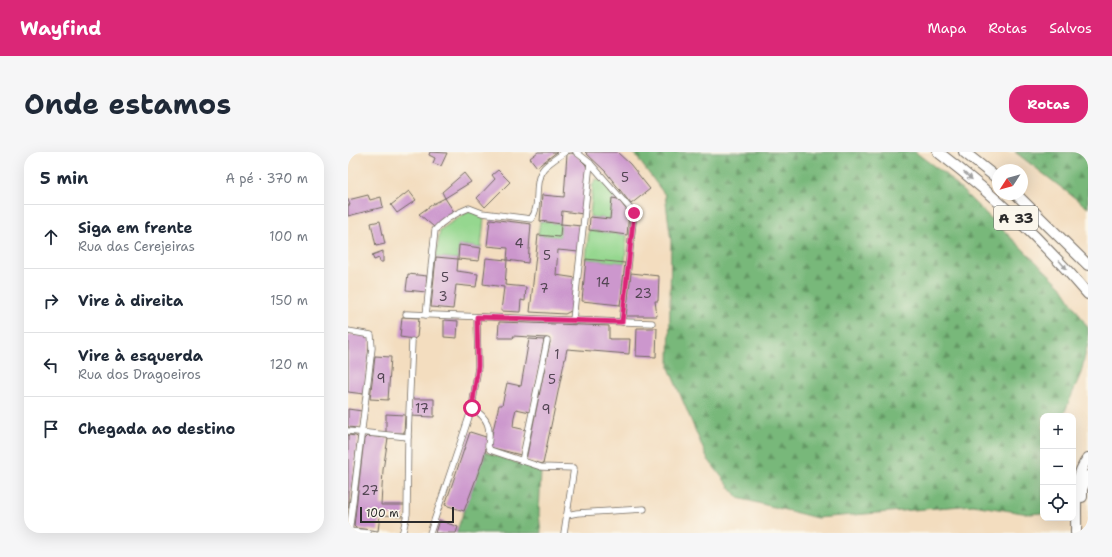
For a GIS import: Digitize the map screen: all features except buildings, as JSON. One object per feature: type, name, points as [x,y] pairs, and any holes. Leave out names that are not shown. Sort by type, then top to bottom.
[{"type":"highway","name":"A 33","points":[[938,152],[959,168],[1027,228],[1057,258],[1087,293]]},
{"type":"highway","points":[[964,152],[992,174]]},
{"type":"highway","name":"A 33","points":[[1022,200],[1052,228],[1088,270]]},
{"type":"highway","points":[[1071,249],[1088,265]]},
{"type":"highway","points":[[1076,533],[1076,497],[1078,478],[1083,463],[1088,458]]},
{"type":"highway","points":[[1081,533],[1082,489],[1088,476]]},
{"type":"street","points":[[426,315],[435,230],[451,216],[470,208],[482,213],[531,219],[536,213],[539,178],[544,168],[565,152]]},
{"type":"street","points":[[576,152],[590,163],[634,213],[622,322]]},
{"type":"street","points":[[573,320],[590,163]]},
{"type":"street","points":[[406,314],[652,323]]},
{"type":"street","points":[[430,533],[472,408],[478,366],[477,317]]},
{"type":"street","points":[[348,331],[371,335],[372,348],[348,532],[368,533]]},
{"type":"street","points":[[402,533],[407,514],[408,437],[412,341]]},
{"type":"street","points":[[522,461],[547,341]]},
{"type":"street","points":[[472,408],[481,415],[487,424],[490,435],[488,449],[493,452],[541,467],[574,468],[564,533]]},
{"type":"street","points":[[348,431],[408,437]]},
{"type":"street","points":[[567,515],[577,513],[644,509]]},
{"type":"green space","points":[[633,152],[915,152],[946,175],[1061,286],[1088,328],[1088,343],[1081,373],[1064,413],[1040,413],[1040,513],[1029,514],[973,505],[817,518],[738,498],[707,458],[669,368],[671,241],[665,195]]},
{"type":"green space","points":[[1015,152],[1088,152],[1088,208]]},
{"type":"green space","points":[[596,179],[606,184],[618,199],[612,199],[610,219],[590,217],[593,184]]},
{"type":"green space","points":[[469,211],[475,212],[484,219],[481,248],[459,245],[458,259],[436,257],[440,230]]},
{"type":"green space","points":[[540,221],[561,224],[560,237],[538,235]]},
{"type":"green space","points":[[589,230],[627,235],[625,263],[586,259]]},
{"type":"green space","points":[[485,452],[541,471],[539,514],[541,533],[456,533]]},
{"type":"route","points":[[472,408],[478,366],[477,317],[622,322],[634,213]]}]
